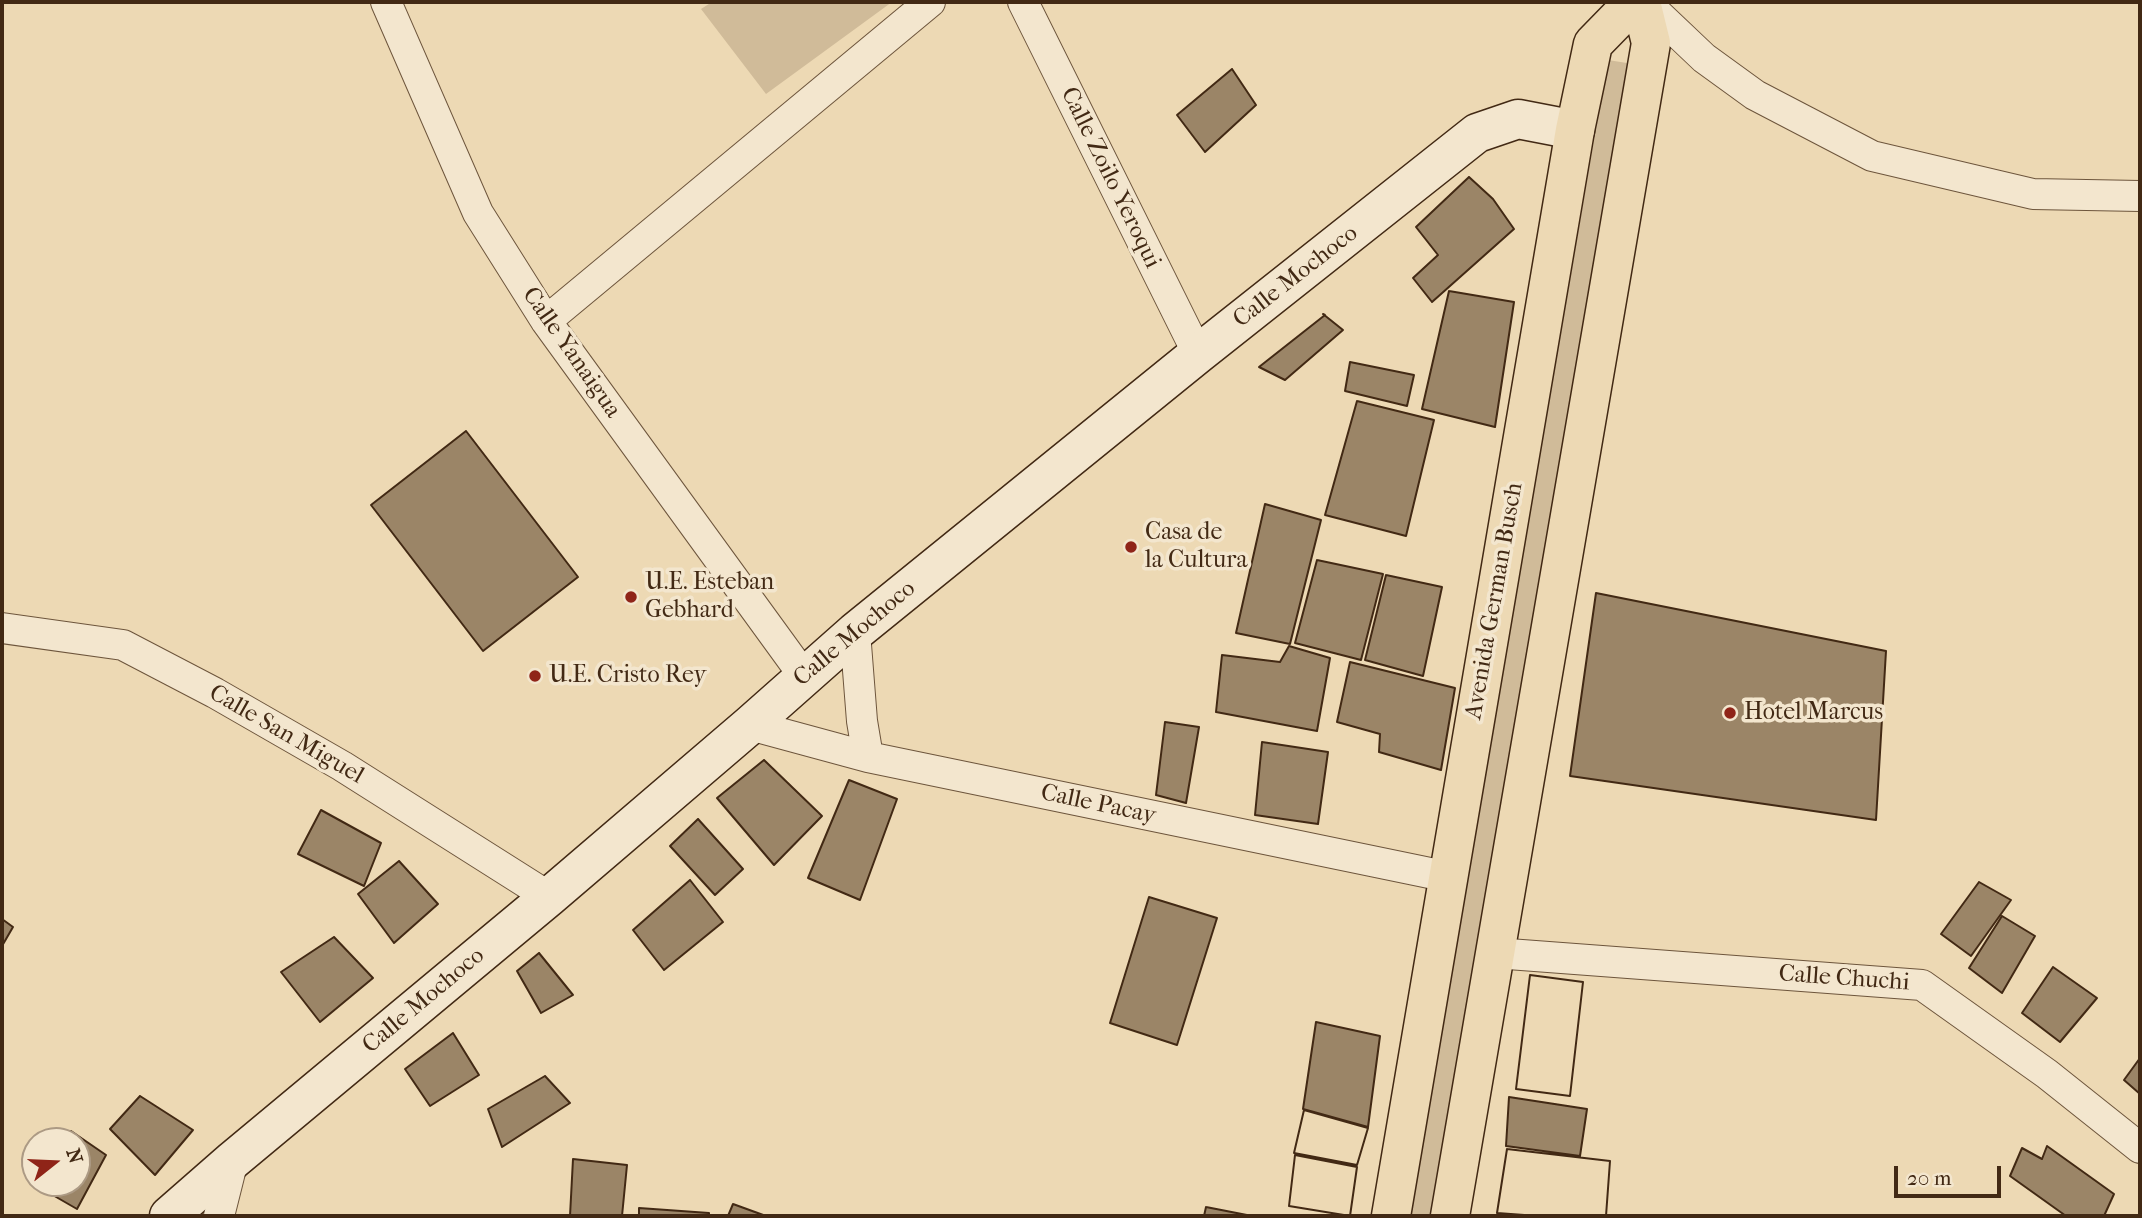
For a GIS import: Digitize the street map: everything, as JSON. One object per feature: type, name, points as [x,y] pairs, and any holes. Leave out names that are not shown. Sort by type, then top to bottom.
[{"type":"main road","name":"Avenida German Busch","points":[[1391,1216],[1592,44],[1634,2]]},
{"type":"main road","points":[[1450,1216],[1651,43],[1643,2]]},
{"type":"street","name":"Calle Yanaigua","points":[[386,2],[478,213],[546,321],[804,676]]},
{"type":"street","points":[[546,321],[930,2]]},
{"type":"street","name":"Calle Zoilo Yeroqui","points":[[1023,2],[1198,354]]},
{"type":"street","points":[[1643,2],[1704,58],[1755,94],[1872,156],[2034,194],[2140,195]]},
{"type":"street","name":"Calle Mochoco","points":[[169,1216],[549,897],[855,632],[1198,354],[1477,133],[1518,119],[1576,130]]},
{"type":"street","name":"Calle San Miguel","points":[[2,628],[123,645],[215,693],[342,765],[549,897]]},
{"type":"street","points":[[855,632],[862,721],[868,757]]},
{"type":"street","name":"Calle Pacay","points":[[750,725],[868,757],[1448,877]]},
{"type":"street","name":"Calle Chuchi","points":[[1495,953],[1922,985],[2047,1074],[2140,1148]]},
{"type":"street","points":[[219,1216],[233,1160]]},
{"type":"shaded area","points":[[712,2],[892,2],[766,94],[701,9]]},
{"type":"shaded area","points":[[1608,60],[1633,64],[1434,1216],[1408,1216]]},
{"type":"building","points":[[1232,69],[1256,105],[1205,152],[1177,115]]},
{"type":"building","points":[[1469,177],[1493,199],[1514,229],[1432,302],[1413,278],[1438,255],[1416,227]]},
{"type":"building","points":[[1449,291],[1514,302],[1495,427],[1422,409]]},
{"type":"building","points":[[1325,315],[1343,330],[1285,380],[1259,367]]},
{"type":"building","points":[[1350,362],[1414,375],[1407,406],[1345,391]]},
{"type":"building","points":[[1357,401],[1434,420],[1406,536],[1325,515]]},
{"type":"building","points":[[466,431],[578,577],[483,651],[371,505]]},
{"type":"building","points":[[1265,504],[1321,520],[1290,644],[1236,633]]},
{"type":"building","points":[[1317,560],[1383,574],[1361,660],[1295,643]]},
{"type":"building","points":[[1386,575],[1442,587],[1423,676],[1365,660]]},
{"type":"building","name":"Hotel Marcus","points":[[1596,593],[1886,651],[1876,820],[1570,776]]},
{"type":"building","points":[[1289,646],[1330,658],[1317,731],[1216,712],[1222,655],[1280,662]]},
{"type":"building","points":[[1350,662],[1455,688],[1441,770],[1379,752],[1380,734],[1337,722]]},
{"type":"building","points":[[1165,722],[1199,727],[1186,803],[1156,795]]},
{"type":"building","points":[[1262,742],[1328,752],[1318,824],[1255,815]]},
{"type":"building","points":[[764,760],[822,816],[774,865],[717,798]]},
{"type":"building","points":[[849,780],[897,799],[860,900],[808,878]]},
{"type":"building","points":[[321,810],[381,843],[364,886],[298,854]]},
{"type":"building","points":[[698,819],[743,869],[715,895],[670,846]]},
{"type":"building","points":[[399,861],[438,904],[394,943],[358,894]]},
{"type":"building","points":[[690,880],[723,922],[664,970],[633,930]]},
{"type":"building","points":[[1979,882],[2011,900],[1971,956],[1941,934]]},
{"type":"building","points":[[1149,897],[1217,918],[1177,1045],[1110,1023]]},
{"type":"building","points":[[2002,916],[2035,936],[2002,993],[1969,968]]},
{"type":"building","points":[[2,919],[13,927],[2,946]]},
{"type":"building","points":[[334,937],[373,978],[320,1022],[281,972]]},
{"type":"building","points":[[539,953],[573,995],[541,1013],[517,971]]},
{"type":"building","points":[[2053,967],[2097,998],[2060,1042],[2022,1013]]},
{"type":"building","points":[[1530,975],[1583,982],[1570,1096],[1516,1089]]},
{"type":"building","points":[[1530,975],[1583,982],[1570,1096],[1516,1089]]},
{"type":"building","points":[[1316,1022],[1380,1036],[1368,1127],[1303,1109]]},
{"type":"building","points":[[453,1033],[479,1075],[430,1106],[405,1069]]},
{"type":"building","points":[[2140,1058],[2140,1094],[2124,1080]]},
{"type":"building","points":[[545,1076],[570,1103],[502,1147],[488,1109]]},
{"type":"building","points":[[140,1096],[193,1130],[155,1175],[110,1129]]},
{"type":"building","points":[[1509,1097],[1587,1109],[1580,1156],[1506,1146]]},
{"type":"building","points":[[1304,1110],[1368,1128],[1357,1165],[1294,1153]]},
{"type":"building","points":[[1304,1110],[1368,1128],[1357,1165],[1294,1153]]},
{"type":"building","points":[[91,1145],[106,1155],[91,1183]]},
{"type":"building","points":[[2047,1146],[2114,1194],[2104,1216],[2066,1216],[2010,1176],[2022,1148],[2042,1159]]},
{"type":"building","points":[[1507,1149],[1610,1161],[1606,1216],[1497,1213]]},
{"type":"building","points":[[1507,1149],[1610,1161],[1606,1216],[1497,1213]]},
{"type":"building","points":[[1295,1155],[1357,1167],[1350,1216],[1289,1206]]},
{"type":"building","points":[[1295,1155],[1357,1167],[1350,1216],[1289,1206]]},
{"type":"building","points":[[573,1159],[627,1165],[622,1216],[570,1216]]},
{"type":"building","points":[[56,1197],[83,1197],[77,1209]]},
{"type":"building","points":[[733,1204],[766,1216],[728,1216]]},
{"type":"building","points":[[1206,1207],[1252,1216],[1204,1216]]},
{"type":"building","points":[[639,1208],[709,1213],[709,1216],[639,1216]]},
{"type":"place","name":"Casa de la Cultura","points":[[1131,547]]},
{"type":"place","name":"U.E. Esteban Gebhard","points":[[631,597]]},
{"type":"place","name":"U.E. Cristo Rey","points":[[535,676]]},
{"type":"place","name":"Hotel Marcus","points":[[1730,713]]}]
